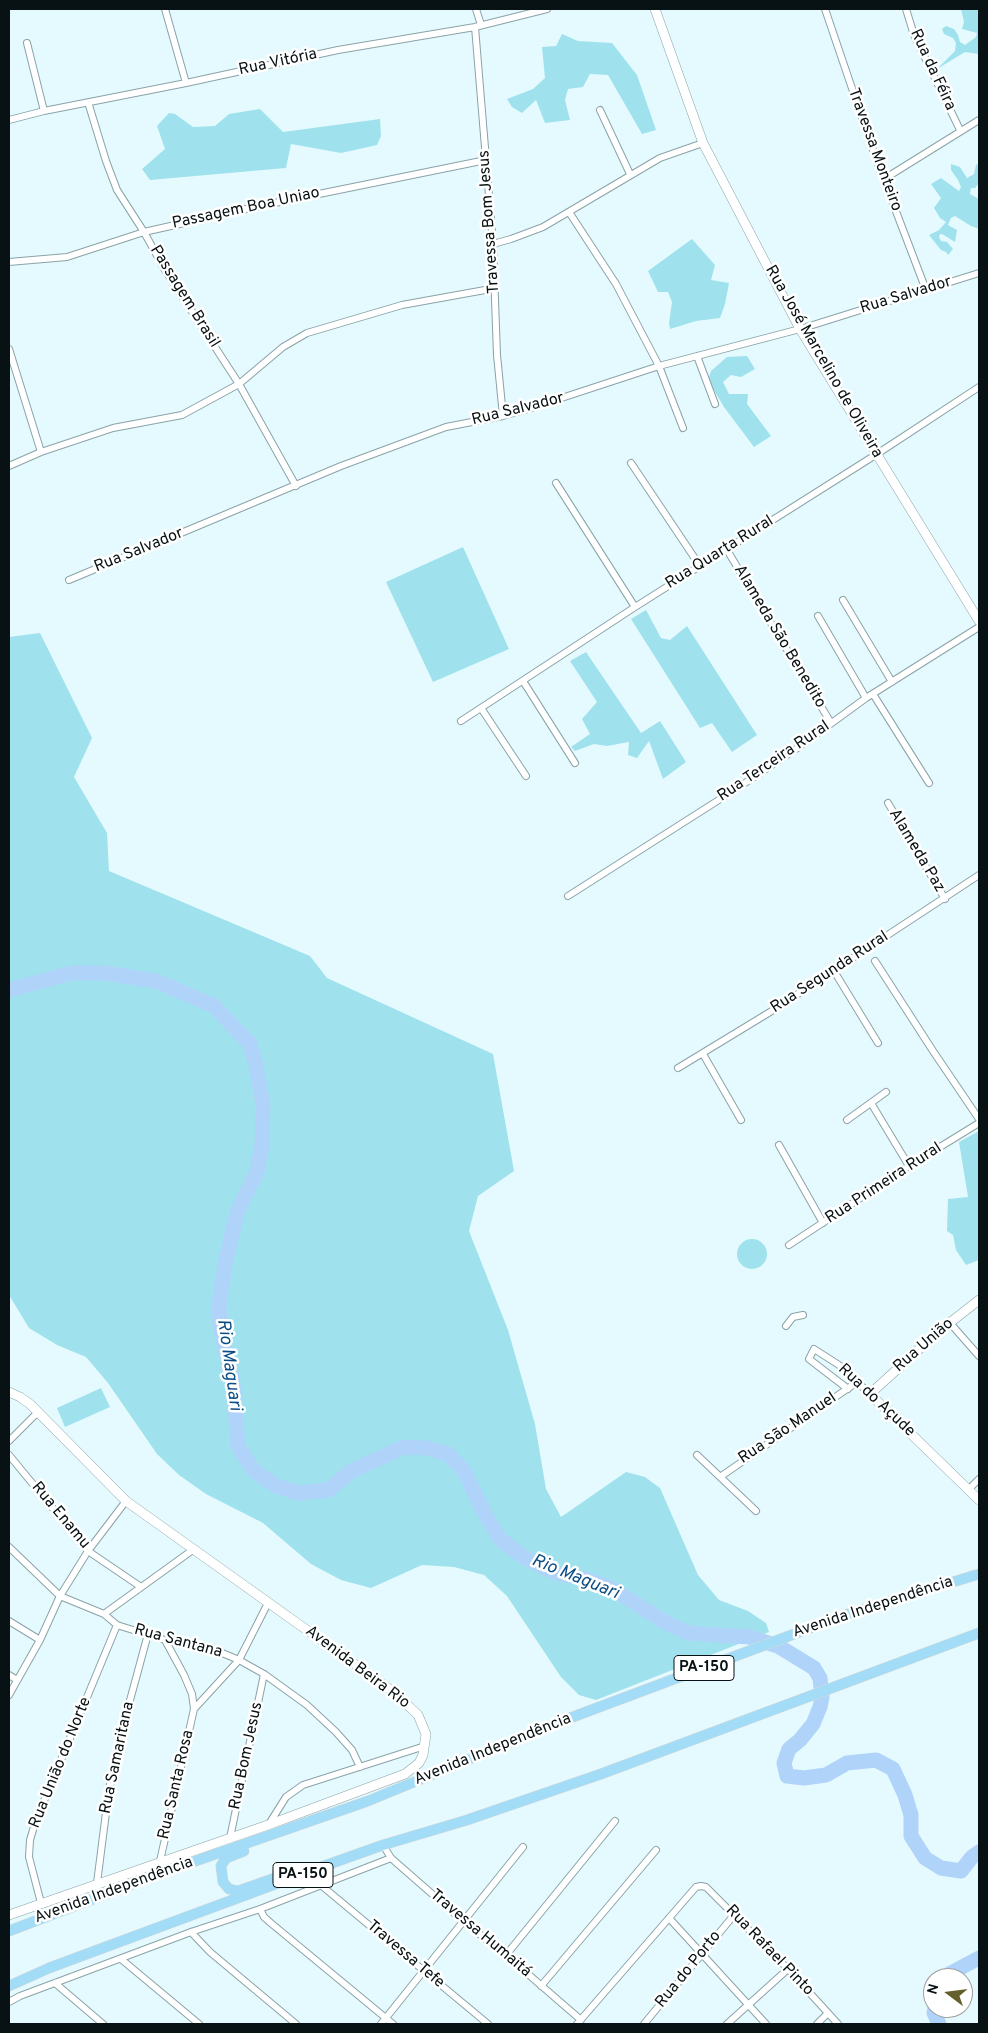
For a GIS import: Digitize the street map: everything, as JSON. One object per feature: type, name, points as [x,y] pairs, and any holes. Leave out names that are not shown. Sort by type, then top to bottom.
[{"type":"main road","name":"Avenida Independência","points":[[9,1931],[161,1873],[332,1814],[366,1796],[845,1614],[979,1574]]},
{"type":"main road","name":"PA-150","points":[[9,1986],[49,1968],[350,1857],[467,1820],[601,1774],[979,1633]]},
{"type":"main road","points":[[332,1814],[319,1823],[226,1858],[221,1866],[223,1882],[229,1888],[238,1891],[332,1858],[350,1857]]},
{"type":"street","points":[[165,9],[186,83]]},
{"type":"street","name":"Travessa Bom Jesus","points":[[476,9],[496,288],[502,416]]},
{"type":"street","points":[[508,9],[510,17]]},
{"type":"street","name":"Rua Vitória","points":[[9,120],[44,111],[338,50],[478,26],[548,9]]},
{"type":"street","name":"Rua José Marcelino de Oliveira","points":[[655,9],[703,143],[800,329],[979,621]]},
{"type":"street","name":"Travessa Monteiro","points":[[825,9],[884,179],[926,290]]},
{"type":"street","name":"Rua da Féira","points":[[906,9],[914,36],[960,130]]},
{"type":"street","points":[[27,43],[44,111]]},
{"type":"street","name":"Passagem Brasil","points":[[88,102],[117,190],[144,232],[164,270],[239,384],[296,486]]},
{"type":"street","points":[[600,110],[630,174]]},
{"type":"street","points":[[884,179],[960,130],[979,120]]},
{"type":"street","points":[[493,244],[543,227],[660,158],[703,143]]},
{"type":"street","name":"Passagem Boa Uniao","points":[[9,262],[67,257],[144,232],[274,203],[486,160]]},
{"type":"street","points":[[568,212],[616,284],[660,366],[683,428]]},
{"type":"street","name":"Rua Salvador","points":[[69,580],[341,466],[446,427],[502,416],[562,399],[660,366],[800,329],[979,273]]},
{"type":"street","points":[[9,466],[41,452],[96,433],[128,424],[182,415],[239,384],[283,347],[307,333],[402,305],[496,288]]},
{"type":"street","points":[[9,349],[41,452]]},
{"type":"street","points":[[697,356],[714,404]]},
{"type":"street","name":"Rua Quarta Rural","points":[[462,721],[607,629],[635,607],[727,550],[979,387]]},
{"type":"street","points":[[631,463],[700,566]]},
{"type":"street","points":[[556,483],[635,607]]},
{"type":"street","name":"Alameda São Benedito","points":[[727,550],[831,723]]},
{"type":"street","points":[[843,600],[892,682]]},
{"type":"street","points":[[818,616],[866,698]]},
{"type":"street","name":"Rua Terceira Rural","points":[[568,896],[600,872],[636,857],[866,698],[979,626]]},
{"type":"street","points":[[523,681],[575,763]]},
{"type":"street","points":[[873,694],[929,783]]},
{"type":"street","points":[[481,708],[526,776]]},
{"type":"street","name":"Alameda Paz","points":[[888,803],[945,899]]},
{"type":"street","name":"Rua Segunda Rural","points":[[678,1068],[910,925],[979,875]]},
{"type":"street","points":[[875,961],[979,1119]]},
{"type":"street","points":[[834,971],[878,1043]]},
{"type":"street","points":[[701,1053],[741,1120]]},
{"type":"street","points":[[846,1120],[886,1092]]},
{"type":"street","points":[[871,1103],[909,1166]]},
{"type":"street","name":"Rua Primeira Rural","points":[[789,1245],[909,1166],[979,1123]]},
{"type":"street","points":[[779,1145],[823,1223]]},
{"type":"street","name":"Rua União","points":[[870,1394],[950,1323],[979,1300]]},
{"type":"street","points":[[786,1326],[793,1318],[802,1315]]},
{"type":"street","points":[[950,1323],[979,1356]]},
{"type":"street","name":"Rua do Açude","points":[[848,1389],[808,1359],[814,1349],[829,1358],[857,1382],[979,1500]]},
{"type":"street","name":"Rua São Manuel","points":[[720,1477],[857,1382]]},
{"type":"street","name":"Avenida Beira Rio","points":[[9,1392],[20,1397],[38,1412],[126,1501],[412,1707],[422,1722],[426,1734],[425,1746]]},
{"type":"street","points":[[9,1441],[38,1412]]},
{"type":"street","name":"Rua Enamu","points":[[9,1455],[88,1550],[141,1587]]},
{"type":"street","points":[[697,1455],[756,1511]]},
{"type":"street","points":[[969,1489],[979,1479]]},
{"type":"street","points":[[9,1695],[40,1640],[60,1596],[88,1550],[126,1501]]},
{"type":"street","name":"Rua Santana","points":[[9,1547],[60,1596],[104,1614],[117,1625],[165,1640],[192,1643],[238,1660],[264,1674],[307,1704],[352,1750],[360,1767]]},
{"type":"street","points":[[104,1614],[194,1549]]},
{"type":"street","name":"Rua Santa Rosa","points":[[194,1709],[238,1660],[268,1603]]},
{"type":"street","points":[[9,1621],[40,1640]]},
{"type":"street","name":"Rua União do Norte","points":[[41,1904],[29,1857],[30,1840],[36,1820],[117,1625]]},
{"type":"street","name":"Rua Samaritana","points":[[97,1884],[109,1789],[126,1715],[148,1634]]},
{"type":"street","name":"Rua Santa Rosa","points":[[160,1861],[194,1709],[192,1694],[165,1640]]},
{"type":"street","name":"Rua Bom Jesus","points":[[230,1838],[264,1674]]},
{"type":"street","points":[[9,1675],[17,1680]]},
{"type":"street","points":[[268,1825],[286,1797],[303,1784],[425,1746]]},
{"type":"street","points":[[9,1915],[268,1825],[366,1796],[413,1770],[423,1755],[425,1746]]},
{"type":"street","points":[[506,1955],[615,1822]]},
{"type":"street","name":"Travessa Humaitá","points":[[383,1845],[391,1858],[464,1922],[506,1955],[579,2022]]},
{"type":"street","points":[[381,2024],[523,1847]]},
{"type":"street","points":[[541,1986],[656,1850]]},
{"type":"street","points":[[9,2002],[55,1982],[260,1909],[391,1858]]},
{"type":"street","name":"Travessa Tefe","points":[[322,1886],[488,2024]]},
{"type":"street","name":"Rua Rafael Pinto","points":[[669,1918],[696,1887],[706,1887],[788,1969],[838,2024]]},
{"type":"street","points":[[260,1909],[264,1917],[272,1924],[393,2024]]},
{"type":"street","name":"Rua do Porto","points":[[644,2024],[734,1915]]},
{"type":"street","points":[[579,2022],[669,1918],[766,2024]]},
{"type":"street","points":[[192,1932],[210,1952],[296,2024]]},
{"type":"street","points":[[121,1958],[199,2024]]},
{"type":"street","points":[[728,2024],[788,1969]]},
{"type":"street","points":[[55,1982],[102,2024]]},
{"type":"street","points":[[817,2024],[828,2013]]},
{"type":"shaded area","points":[[961,9],[979,9],[979,54],[965,52],[937,69],[955,51],[956,43],[953,38],[944,34],[942,29],[946,26],[954,29],[960,42],[965,45],[976,37],[977,33],[962,29],[964,22]]},
{"type":"shaded area","points":[[562,34],[578,41],[612,43],[637,75],[656,130],[642,134],[608,75],[590,74],[583,87],[568,89],[565,100],[570,120],[545,123],[536,100],[522,113],[512,107],[507,99],[533,89],[545,78],[542,47],[556,46]]},
{"type":"shaded area","points":[[260,109],[283,132],[380,119],[381,136],[377,145],[341,153],[291,144],[286,168],[150,180],[142,169],[165,149],[157,126],[169,113],[175,114],[193,127],[215,126],[229,114]]},
{"type":"shaded area","points":[[979,163],[979,183],[975,188],[971,188],[970,194],[979,199],[979,229],[955,216],[951,218],[948,225],[957,230],[955,242],[942,234],[939,237],[941,241],[947,242],[953,249],[948,255],[941,250],[929,235],[939,230],[946,222],[940,218],[934,208],[941,198],[931,184],[941,178],[959,191],[961,187],[951,170],[951,164],[960,167],[967,178],[974,174],[976,165]]},
{"type":"shaded area","points":[[692,239],[715,265],[711,280],[729,283],[725,304],[720,318],[696,321],[670,329],[672,302],[668,292],[658,292],[648,271]]},
{"type":"shaded area","points":[[747,356],[755,369],[741,377],[731,375],[723,382],[729,394],[748,394],[747,404],[771,436],[754,447],[724,407],[708,380],[711,371],[727,357]]},
{"type":"shaded area","points":[[463,547],[509,649],[433,682],[386,582]]},
{"type":"shaded area","points":[[646,610],[661,638],[670,640],[687,626],[757,735],[732,752],[712,723],[700,728],[631,619]]},
{"type":"shaded area","points":[[40,633],[92,738],[74,777],[107,833],[109,871],[310,956],[327,978],[493,1054],[514,1171],[478,1196],[469,1231],[508,1330],[535,1424],[546,1489],[561,1517],[626,1472],[645,1477],[660,1488],[698,1575],[719,1600],[748,1611],[766,1623],[769,1632],[596,1700],[579,1695],[561,1677],[507,1596],[484,1575],[454,1567],[422,1565],[371,1588],[341,1580],[311,1564],[263,1523],[206,1494],[179,1475],[157,1454],[108,1383],[86,1357],[57,1345],[29,1328],[9,1295],[9,637]]},
{"type":"shaded area","points":[[586,652],[641,733],[660,721],[686,762],[663,779],[649,741],[637,758],[628,755],[629,742],[607,746],[594,744],[575,751],[571,747],[590,734],[582,719],[597,702],[570,661]]},
{"type":"shaded area","points":[[979,1131],[979,1260],[966,1265],[956,1250],[953,1235],[947,1231],[948,1199],[968,1197],[959,1142]]},
{"type":"shaded area","points":[[752,1239],[763,1243],[767,1254],[763,1265],[752,1269],[741,1265],[737,1254],[741,1243]]},
{"type":"shaded area","points":[[101,1388],[110,1407],[65,1427],[57,1408]]},
{"type":"waterway","name":"Rio Maguari","points":[[9,990],[71,973],[104,973],[156,981],[214,1006],[250,1044],[263,1104],[262,1146],[257,1172],[237,1212],[224,1270],[219,1304],[220,1325],[233,1384],[238,1446],[253,1470],[276,1486],[299,1493],[329,1490],[351,1471],[404,1447],[427,1448],[448,1454],[464,1471],[485,1514],[500,1539],[525,1558],[556,1573],[585,1579],[611,1588],[668,1624],[689,1633],[749,1637],[778,1646],[814,1668],[820,1678],[822,1697],[820,1707],[813,1724],[800,1740],[789,1749],[784,1763],[787,1776],[804,1778],[826,1775],[847,1763],[876,1760],[893,1769],[905,1795],[911,1815],[911,1836],[925,1858],[941,1868],[961,1871],[972,1857],[979,1852]]},
{"type":"waterway","name":"Rio Maguari","points":[[960,1968],[979,1958]]},
{"type":"waterway","name":"Rio Maguari","points":[[936,2018],[939,2024]]}]
